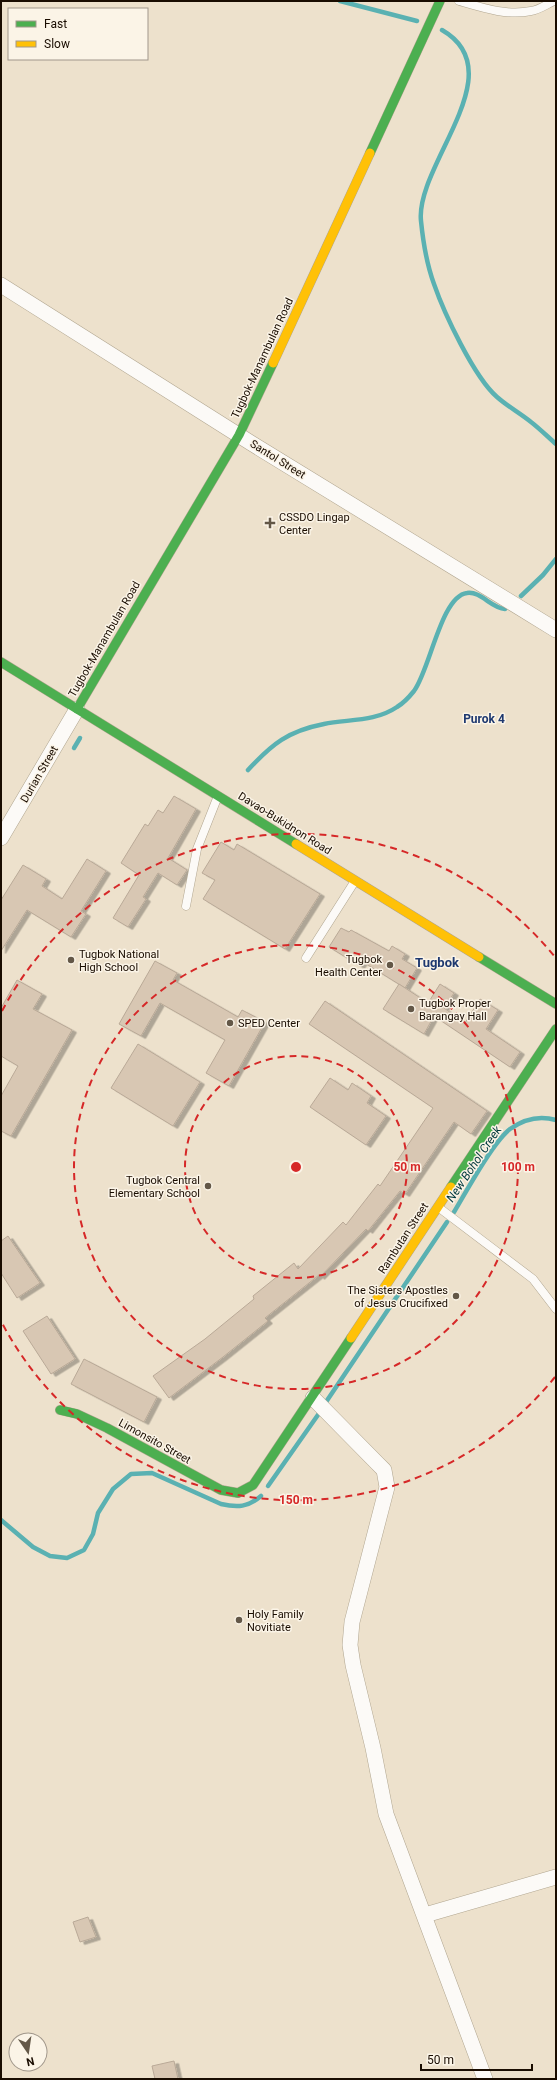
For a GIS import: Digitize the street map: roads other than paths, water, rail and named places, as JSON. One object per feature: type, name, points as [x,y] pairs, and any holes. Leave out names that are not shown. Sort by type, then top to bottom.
[{"type":"main road","name":"Tugbok-Manambulan Road","points":[[77,710],[239,435],[440,1]]},
{"type":"main road","name":"Davao-Bukidnon Road","points":[[1,662],[556,1004]]},
{"type":"main road","name":"Rambutan Street","points":[[238,1493],[246,1490],[260,1477],[556,1030]]},
{"type":"main road","name":"Limonsito Street","points":[[60,1410],[68,1411],[88,1419],[220,1490],[238,1493]]},
{"type":"street","name":"Santol Street","points":[[1,285],[239,435],[556,630]]},
{"type":"street","name":"Durian Street","points":[[1,838],[77,710]]},
{"type":"street","points":[[312,1398],[384,1470],[386,1478],[384,1500],[357,1598],[352,1622],[350,1645],[353,1665],[374,1748],[386,1814],[425,1914],[485,2079]]},
{"type":"street","points":[[425,1914],[556,1877]]},
{"type":"lane","points":[[459,1],[512,14],[533,11],[554,1]]},
{"type":"lane","points":[[186,906],[198,849],[218,796]]},
{"type":"lane","points":[[306,958],[356,881]]},
{"type":"lane","points":[[438,1207],[533,1279],[556,1309]]},
{"type":"waterway","points":[[340,1],[417,21]]},
{"type":"waterway","points":[[442,30],[462,48],[469,70],[466,94],[457,120],[432,173],[423,198],[421,221],[429,269],[452,327],[470,360],[488,388],[497,397],[531,422],[556,444]]},
{"type":"waterway","points":[[521,596],[543,575],[556,559]]},
{"type":"waterway","points":[[248,770],[273,746],[300,730],[333,722],[371,718],[389,712],[401,704],[414,691],[420,681],[443,620],[450,607],[458,597],[467,593],[472,593],[495,606],[505,609]]},
{"type":"waterway","points":[[74,748],[80,738]]},
{"type":"waterway","name":"New Bohol Creek","points":[[454,1212],[488,1156],[503,1135],[510,1129],[526,1120],[538,1118],[556,1120]]},
{"type":"waterway","name":"New Bohol Creek","points":[[326,1402],[447,1222]]},
{"type":"waterway","name":"New Bohol Creek","points":[[268,1486],[320,1412]]},
{"type":"waterway","name":"New Bohol Creek","points":[[1,1520],[33,1547],[50,1556],[67,1558],[84,1550],[93,1534],[98,1513],[113,1489],[131,1474],[152,1473],[221,1504],[242,1506],[256,1500],[261,1496]]},
{"type":"place","name":"CSSDO Lingap Center","points":[[270,523]]},
{"type":"place","name":"Tugbok National High School","points":[[71,960]]},
{"type":"place","name":"Tugbok Health Center","points":[[390,965]]},
{"type":"place","name":"Tugbok Proper Barangay Hall","points":[[411,1009]]},
{"type":"place","name":"SPED Center","points":[[230,1023]]},
{"type":"place","name":"Tugbok Central Elementary School","points":[[208,1186]]},
{"type":"place","name":"The Sisters Apostles of Jesus Crucifixed","points":[[456,1296]]},
{"type":"place","name":"Holy Family Novitiate","points":[[239,1620]]},
{"type":"district","name":"Purok 4","points":[[484,719]]},
{"type":"district","name":"Tugbok","points":[[437,962]]}]
